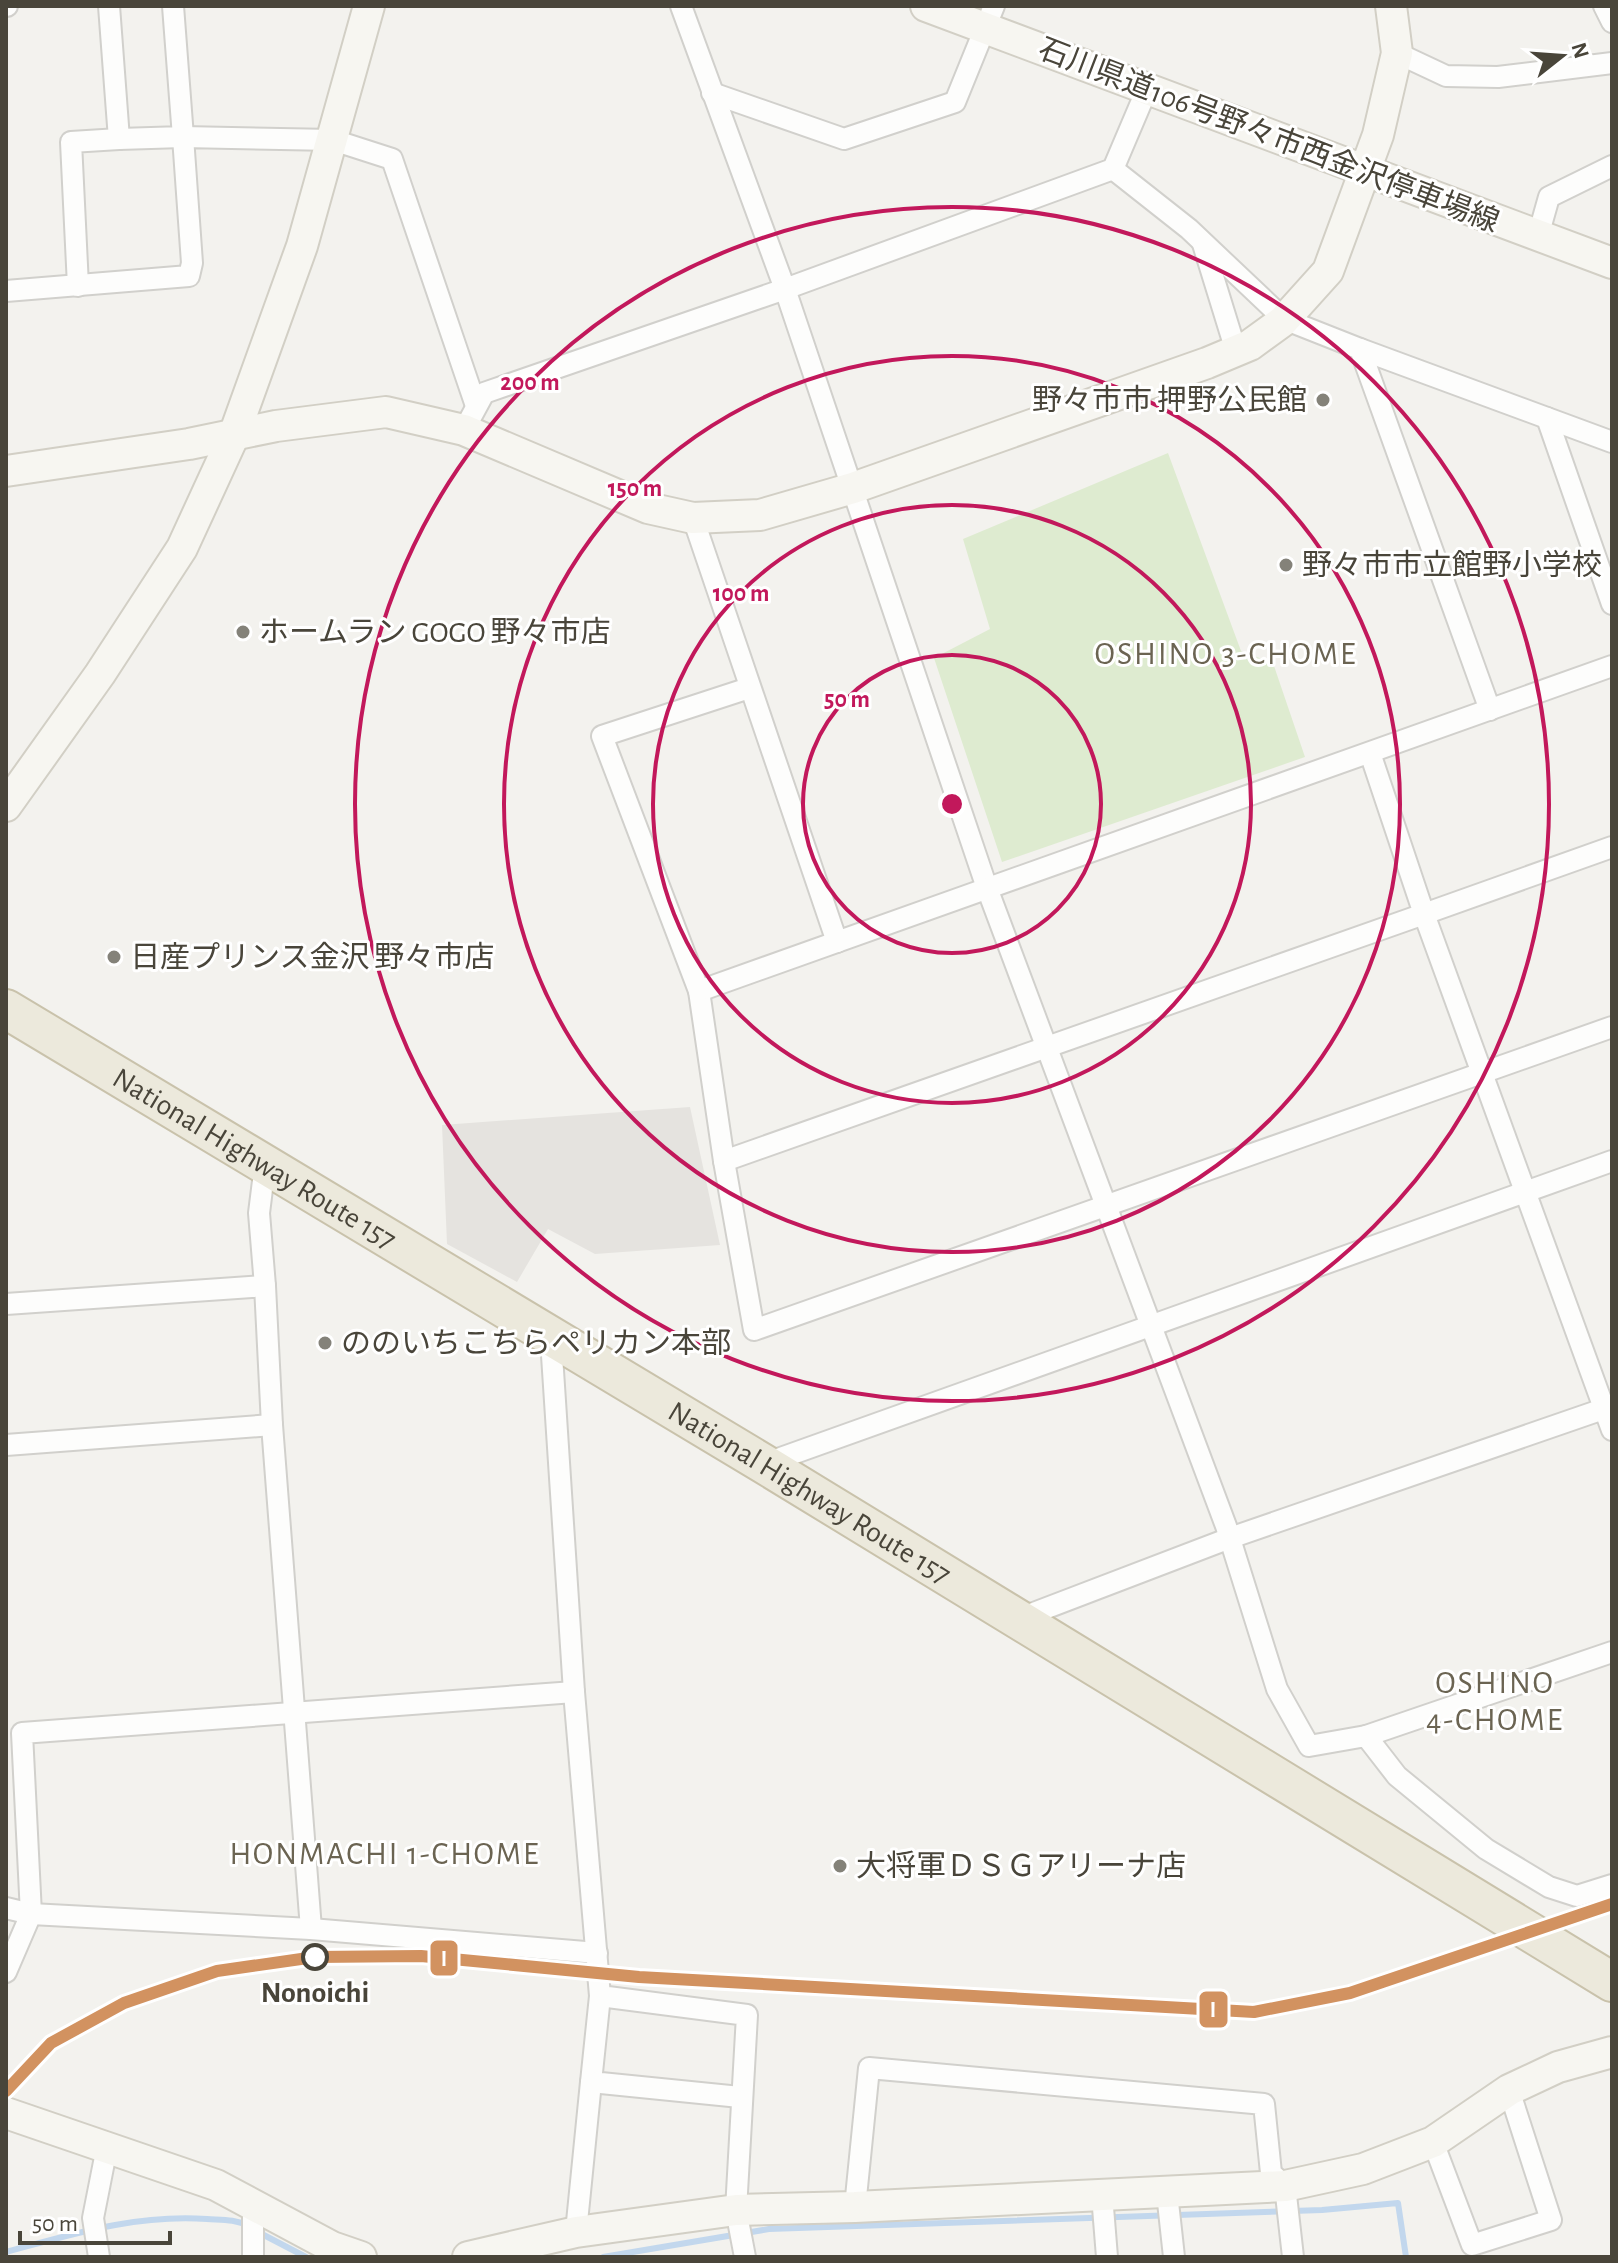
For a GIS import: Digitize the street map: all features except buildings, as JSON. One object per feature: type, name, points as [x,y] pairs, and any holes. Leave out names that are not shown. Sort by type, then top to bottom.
[{"type":"highway","name":"National Highway Route 157","points":[[6,1009],[551,1340],[764,1464],[1602,1976]]},
{"type":"street","points":[[109,6],[119,139]]},
{"type":"street","points":[[6,291],[189,276],[192,263],[173,6]]},
{"type":"street","points":[[6,806],[100,674],[182,548],[234,435],[298,260],[369,6]]},
{"type":"street","points":[[681,6],[785,289],[987,888],[1108,1204],[1230,1538],[1277,1689],[1309,1746],[1366,1736],[1612,1652]]},
{"type":"street","name":"石川県道106号野々市西金沢停車場線","points":[[926,6],[990,17],[1147,89],[1612,263]]},
{"type":"street","points":[[6,471],[386,412],[470,417],[648,508],[693,518],[760,515],[853,488],[1236,351],[1284,319],[1328,271],[1366,171],[1397,53],[1391,6]]},
{"type":"street","points":[[1604,6],[1612,22]]},
{"type":"street","points":[[712,93],[844,139],[955,102],[990,17]]},
{"type":"street","points":[[1397,53],[1446,76],[1498,77],[1612,63]]},
{"type":"street","points":[[470,417],[484,393],[785,289],[1113,169],[1147,89]]},
{"type":"street","points":[[78,286],[71,142],[183,137],[333,140],[392,159],[470,417]]},
{"type":"street","points":[[1538,236],[1549,197],[1612,166]]},
{"type":"street","points":[[1113,169],[1202,242],[1284,319],[1612,442]]},
{"type":"street","points":[[1202,242],[1236,351]]},
{"type":"street","points":[[1360,349],[1490,710]]},
{"type":"street","points":[[1547,418],[1612,604]]},
{"type":"street","points":[[693,518],[837,942]]},
{"type":"street","points":[[699,991],[1612,666]]},
{"type":"street","points":[[749,688],[602,736],[699,991],[724,1161],[754,1330],[1612,1027]]},
{"type":"street","points":[[1370,753],[1481,1072],[1608,1407],[1612,1430]]},
{"type":"street","points":[[724,1161],[1612,847]]},
{"type":"street","points":[[764,1464],[1612,1161]]},
{"type":"street","points":[[265,1165],[259,1213],[311,1929]]},
{"type":"street","points":[[6,1304],[265,1286]]},
{"type":"street","points":[[551,1340],[574,1692],[600,1996],[576,2232]]},
{"type":"street","points":[[1018,1619],[1230,1538],[1608,1407]]},
{"type":"street","points":[[6,1445],[272,1425]]},
{"type":"street","points":[[6,1972],[31,1914],[14,1734],[574,1692]]},
{"type":"street","points":[[1366,1736],[1397,1776],[1498,1857],[1549,1887],[1577,1896],[1612,1885]]},
{"type":"street","points":[[6,1908],[31,1914],[311,1929],[597,1953]]},
{"type":"street","points":[[600,1996],[747,2015],[740,2097],[740,2232]]},
{"type":"street","points":[[468,2257],[576,2232],[740,2232],[855,2207],[1104,2211],[1287,2203],[1433,2142],[1509,2090],[1558,2067],[1612,2052]]},
{"type":"street","points":[[855,2207],[869,2068],[1264,2104],[1271,2173],[1287,2203],[1293,2257]]},
{"type":"street","points":[[591,2082],[740,2097]]},
{"type":"street","points":[[1433,2142],[1472,2245],[1551,2220],[1509,2090]]},
{"type":"street","points":[[6,2113],[216,2185],[253,2208],[332,2247],[361,2257]]},
{"type":"street","points":[[99,2257],[93,2226],[107,2147]]},
{"type":"street","points":[[253,2208],[253,2252]]},
{"type":"street","points":[[1169,2208],[1174,2257]]},
{"type":"street","points":[[1104,2211],[1107,2257]]},
{"type":"green space","points":[[1168,453],[1241,651],[1273,663],[1305,757],[1002,862],[934,658],[990,629],[963,539]]},
{"type":"shaded area","points":[[690,1107],[720,1245],[595,1254],[548,1229],[517,1282],[447,1244],[442,1125]]},
{"type":"waterway","points":[[603,2257],[769,2229],[1322,2210],[1398,2203],[1406,2257]]},
{"type":"waterway","points":[[6,2252],[130,2222],[181,2218],[223,2220],[249,2226]]},
{"type":"waterway","points":[[258,2232],[306,2257]]},
{"type":"transit line","name":"I","points":[[6,2091],[51,2043],[124,2003],[217,1971],[315,1957],[421,1956],[639,1977],[1254,2012],[1350,1993],[1612,1904]]},
{"type":"place","name":"野々市市 押野公民館","points":[[1323,400]]},
{"type":"place","name":"野々市市立館野小学校","points":[[1286,565]]},
{"type":"place","name":"ホームラン GOGO 野々市店","points":[[243,632]]},
{"type":"place","name":"日産プリンス金沢 野々市店","points":[[114,957]]},
{"type":"place","name":"ののいちこちらペリカン本部","points":[[325,1343]]},
{"type":"place","name":"大将軍ＤＳＧアリーナ店","points":[[840,1866]]},
{"type":"place","name":"Nonoichi","points":[[315,1957]]},
{"type":"district","name":"OSHINO 3-CHOME","points":[[1226,653]]},
{"type":"district","name":"OSHINO 4-CHOME","points":[[1495,1700]]},
{"type":"district","name":"HONMACHI 1-CHOME","points":[[385,1853]]}]
